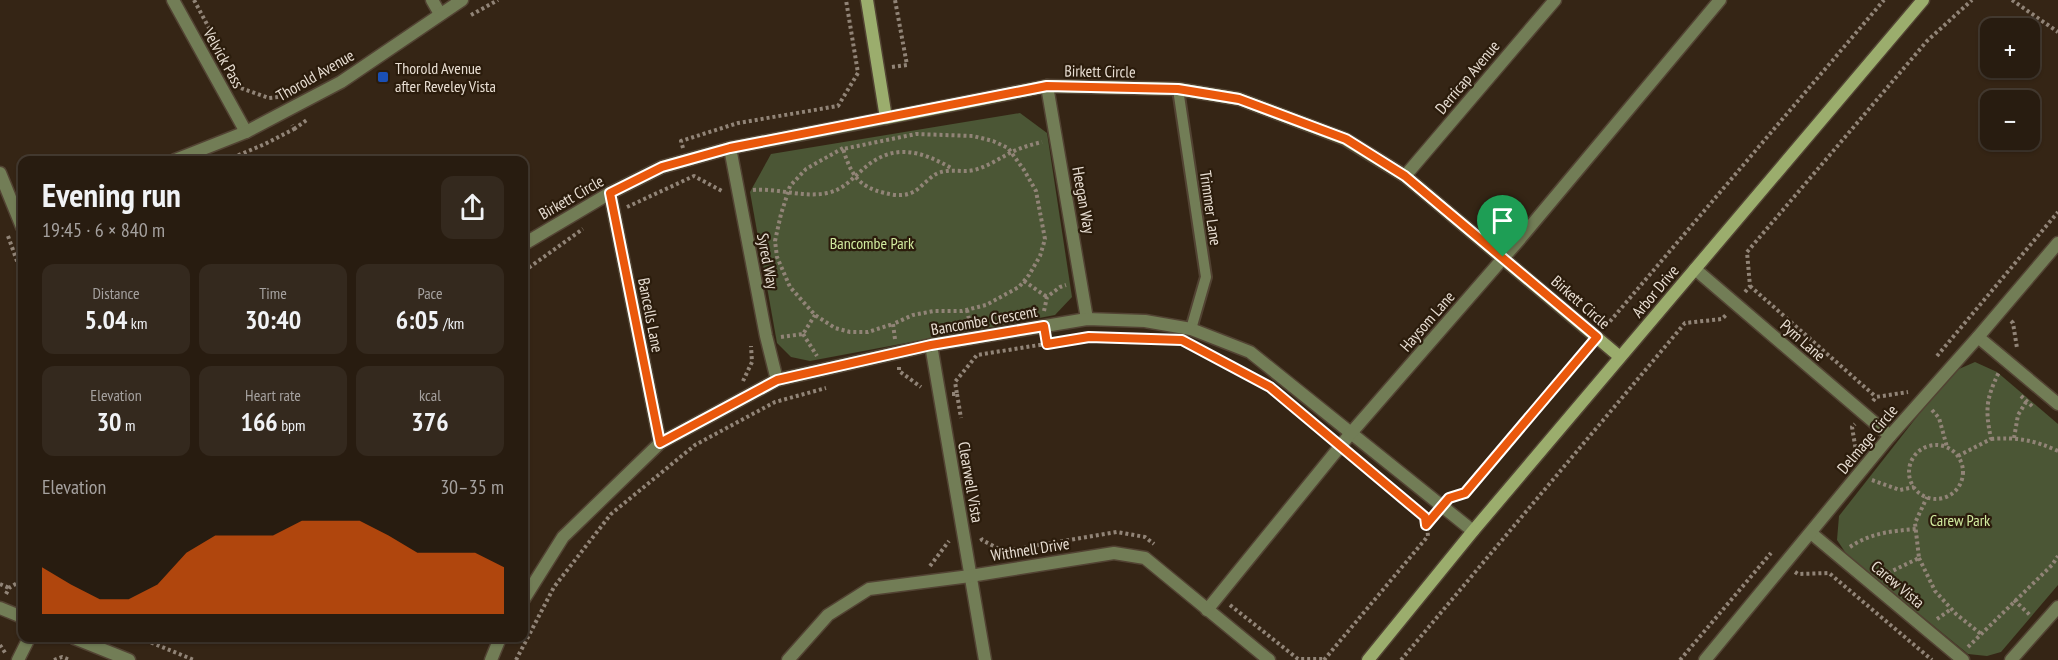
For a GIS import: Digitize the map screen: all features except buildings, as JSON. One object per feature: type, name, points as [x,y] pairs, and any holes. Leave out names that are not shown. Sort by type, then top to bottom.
[{"type":"street","name":"Velvick Pass","points":[[173,0],[246,132]]},
{"type":"street","points":[[432,0],[440,14]]},
{"type":"street","name":"Thorold Avenue","points":[[185,156],[246,132],[341,82],[462,0]]},
{"type":"street","points":[[867,0],[886,118]]},
{"type":"street","name":"Derricap Avenue","points":[[1405,176],[1555,0]]},
{"type":"street","name":"Haysom Lane","points":[[1207,610],[1351,433],[1720,0]]},
{"type":"street","name":"Arbor Drive","points":[[1368,660],[1473,531],[1923,0]]},
{"type":"street","name":"Birkett Circle","points":[[528,242],[610,193],[662,167],[730,148],[1047,86],[1178,89],[1239,99],[1346,139],[1405,176],[1620,357]]},
{"type":"street","name":"Heegan Way","points":[[1047,86],[1087,319]]},
{"type":"street","name":"Syred Way","points":[[730,148],[777,380]]},
{"type":"street","points":[[0,173],[18,214]]},
{"type":"street","name":"Bancells Lane","points":[[610,193],[660,443]]},
{"type":"street","name":"Delmage Circle","points":[[1705,660],[1890,436],[2058,243]]},
{"type":"street","name":"Pym Lane","points":[[1695,269],[1890,436]]},
{"type":"street","name":"Bancombe Crescent","points":[[528,593],[563,537],[660,443],[777,380],[931,345],[1087,319],[1145,321],[1191,329],[1250,352],[1473,531]]},
{"type":"street","points":[[1978,337],[2058,404]]},
{"type":"street","name":"Clearwell Vista","points":[[931,345],[985,660]]},
{"type":"street","name":"Carew Vista","points":[[1811,533],[1961,658]]},
{"type":"street","name":"Withnell Drive","points":[[788,660],[828,615],[869,589],[970,576],[1114,553],[1145,558],[1269,660]]},
{"type":"street","points":[[2011,660],[2058,607]]},
{"type":"street","points":[[0,608],[18,615]]},
{"type":"street","points":[[18,660],[27,642]]},
{"type":"street","points":[[84,642],[129,660]]},
{"type":"street","points":[[491,660],[498,642]]},
{"type":"lane","name":"Trimmer Lane","points":[[1178,89],[1206,277],[1191,329]]},
{"type":"path","points":[[194,0],[210,30]]},
{"type":"path","points":[[694,176],[681,141],[738,123],[838,106],[858,73],[846,0]]},
{"type":"path","points":[[858,73],[907,65],[895,0]]},
{"type":"path","points":[[1426,525],[1449,498],[1465,493],[1884,0]]},
{"type":"path","points":[[1876,397],[1750,286],[1747,252],[1927,41],[1972,0]]},
{"type":"path","points":[[2012,0],[2058,32]]},
{"type":"path","points":[[236,79],[241,89],[268,98],[278,96],[294,129],[236,156]]},
{"type":"path","points":[[916,134],[973,136],[993,141],[1008,148],[1011,152],[1036,191],[1045,239],[1040,256],[1019,287],[986,305],[962,311],[934,311],[913,315],[868,332],[850,332],[835,328],[815,315],[790,287],[777,257],[775,241],[781,214],[790,186],[806,169],[823,158],[843,149],[916,134]]},
{"type":"path","points":[[722,195],[764,189],[813,195],[826,194],[838,190],[875,159],[903,151],[934,158],[954,169],[972,171],[1029,145],[1056,139]]},
{"type":"path","points":[[843,149],[849,168],[860,183],[875,191],[892,195],[907,194],[930,178],[954,169]]},
{"type":"path","points":[[4,227],[18,264]]},
{"type":"path","points":[[1024,281],[1047,297]]},
{"type":"path","points":[[1047,344],[1042,318],[1047,297],[1064,285],[1081,283]]},
{"type":"path","points":[[1401,660],[1685,323],[1722,319],[1750,286]]},
{"type":"path","points":[[1984,300],[2013,323],[2016,346],[2024,354]]},
{"type":"path","points":[[767,339],[803,334],[815,315]]},
{"type":"path","points":[[892,324],[899,371],[921,386],[924,400],[957,394],[955,382],[977,355],[1089,337],[1150,339]]},
{"type":"path","points":[[1991,439],[1986,414],[1989,392],[2016,346]]},
{"type":"path","points":[[1201,351],[1270,387]]},
{"type":"path","points":[[528,637],[554,587],[611,514],[695,445],[775,402],[826,388]]},
{"type":"path","points":[[1909,390],[1939,418],[1947,447],[1958,456],[1963,472],[1958,488],[1944,498],[1927,497],[1914,487],[1910,471],[1915,455],[1930,446],[1947,447]]},
{"type":"path","points":[[2021,396],[2033,407]]},
{"type":"path","points":[[2014,438],[2018,415],[2026,402]]},
{"type":"path","points":[[1958,456],[1991,439],[2014,438],[2040,443],[2058,452]]},
{"type":"path","points":[[1324,660],[1428,536],[1425,517],[1374,474]]},
{"type":"path","points":[[1871,480],[1900,490],[1914,487]]},
{"type":"path","points":[[1927,497],[1915,523],[1919,558],[1935,591],[1951,609],[1981,634]]},
{"type":"path","points":[[1829,573],[1847,549],[1863,538],[1888,531],[1916,529]]},
{"type":"path","points":[[919,568],[930,566],[949,543],[947,532]]},
{"type":"path","points":[[1961,658],[1981,634],[2052,565],[2058,556]]},
{"type":"path","points":[[1888,573],[1919,558]]},
{"type":"path","points":[[1880,566],[1895,579]]},
{"type":"path","points":[[1793,570],[1798,574],[1829,573],[1932,660]]},
{"type":"path","points":[[0,584],[9,588]]},
{"type":"path","points":[[1930,615],[1936,620],[1951,609]]},
{"type":"path","points":[[150,642],[194,660]]},
{"type":"path","points":[[516,660],[525,642]]},
{"type":"path","points":[[54,660],[62,657],[70,660]]},
{"type":"green space","name":"Bancombe Park","points":[[1020,113],[1047,133],[1072,297],[1055,315],[810,361],[791,357],[777,343],[750,192],[771,154]]},
{"type":"green space","name":"Carew Park","points":[[1975,362],[1997,372],[2058,424],[2058,585],[2001,652],[1987,656],[1968,654],[1847,555],[1837,540],[1839,516],[1952,372]]},
{"type":"place","name":"Thorold Avenue after Reveley Vista","points":[[383,77]]},
{"type":"route","points":[[1047,86],[1178,89],[1239,99],[1346,139],[1405,176],[1503,257],[1597,337],[1465,493],[1449,498],[1426,525],[1425,517],[1270,387],[1182,340],[1089,337],[1047,344],[1044,326],[931,345],[777,380],[660,443],[610,193],[662,167],[730,148],[1047,86]]}]
